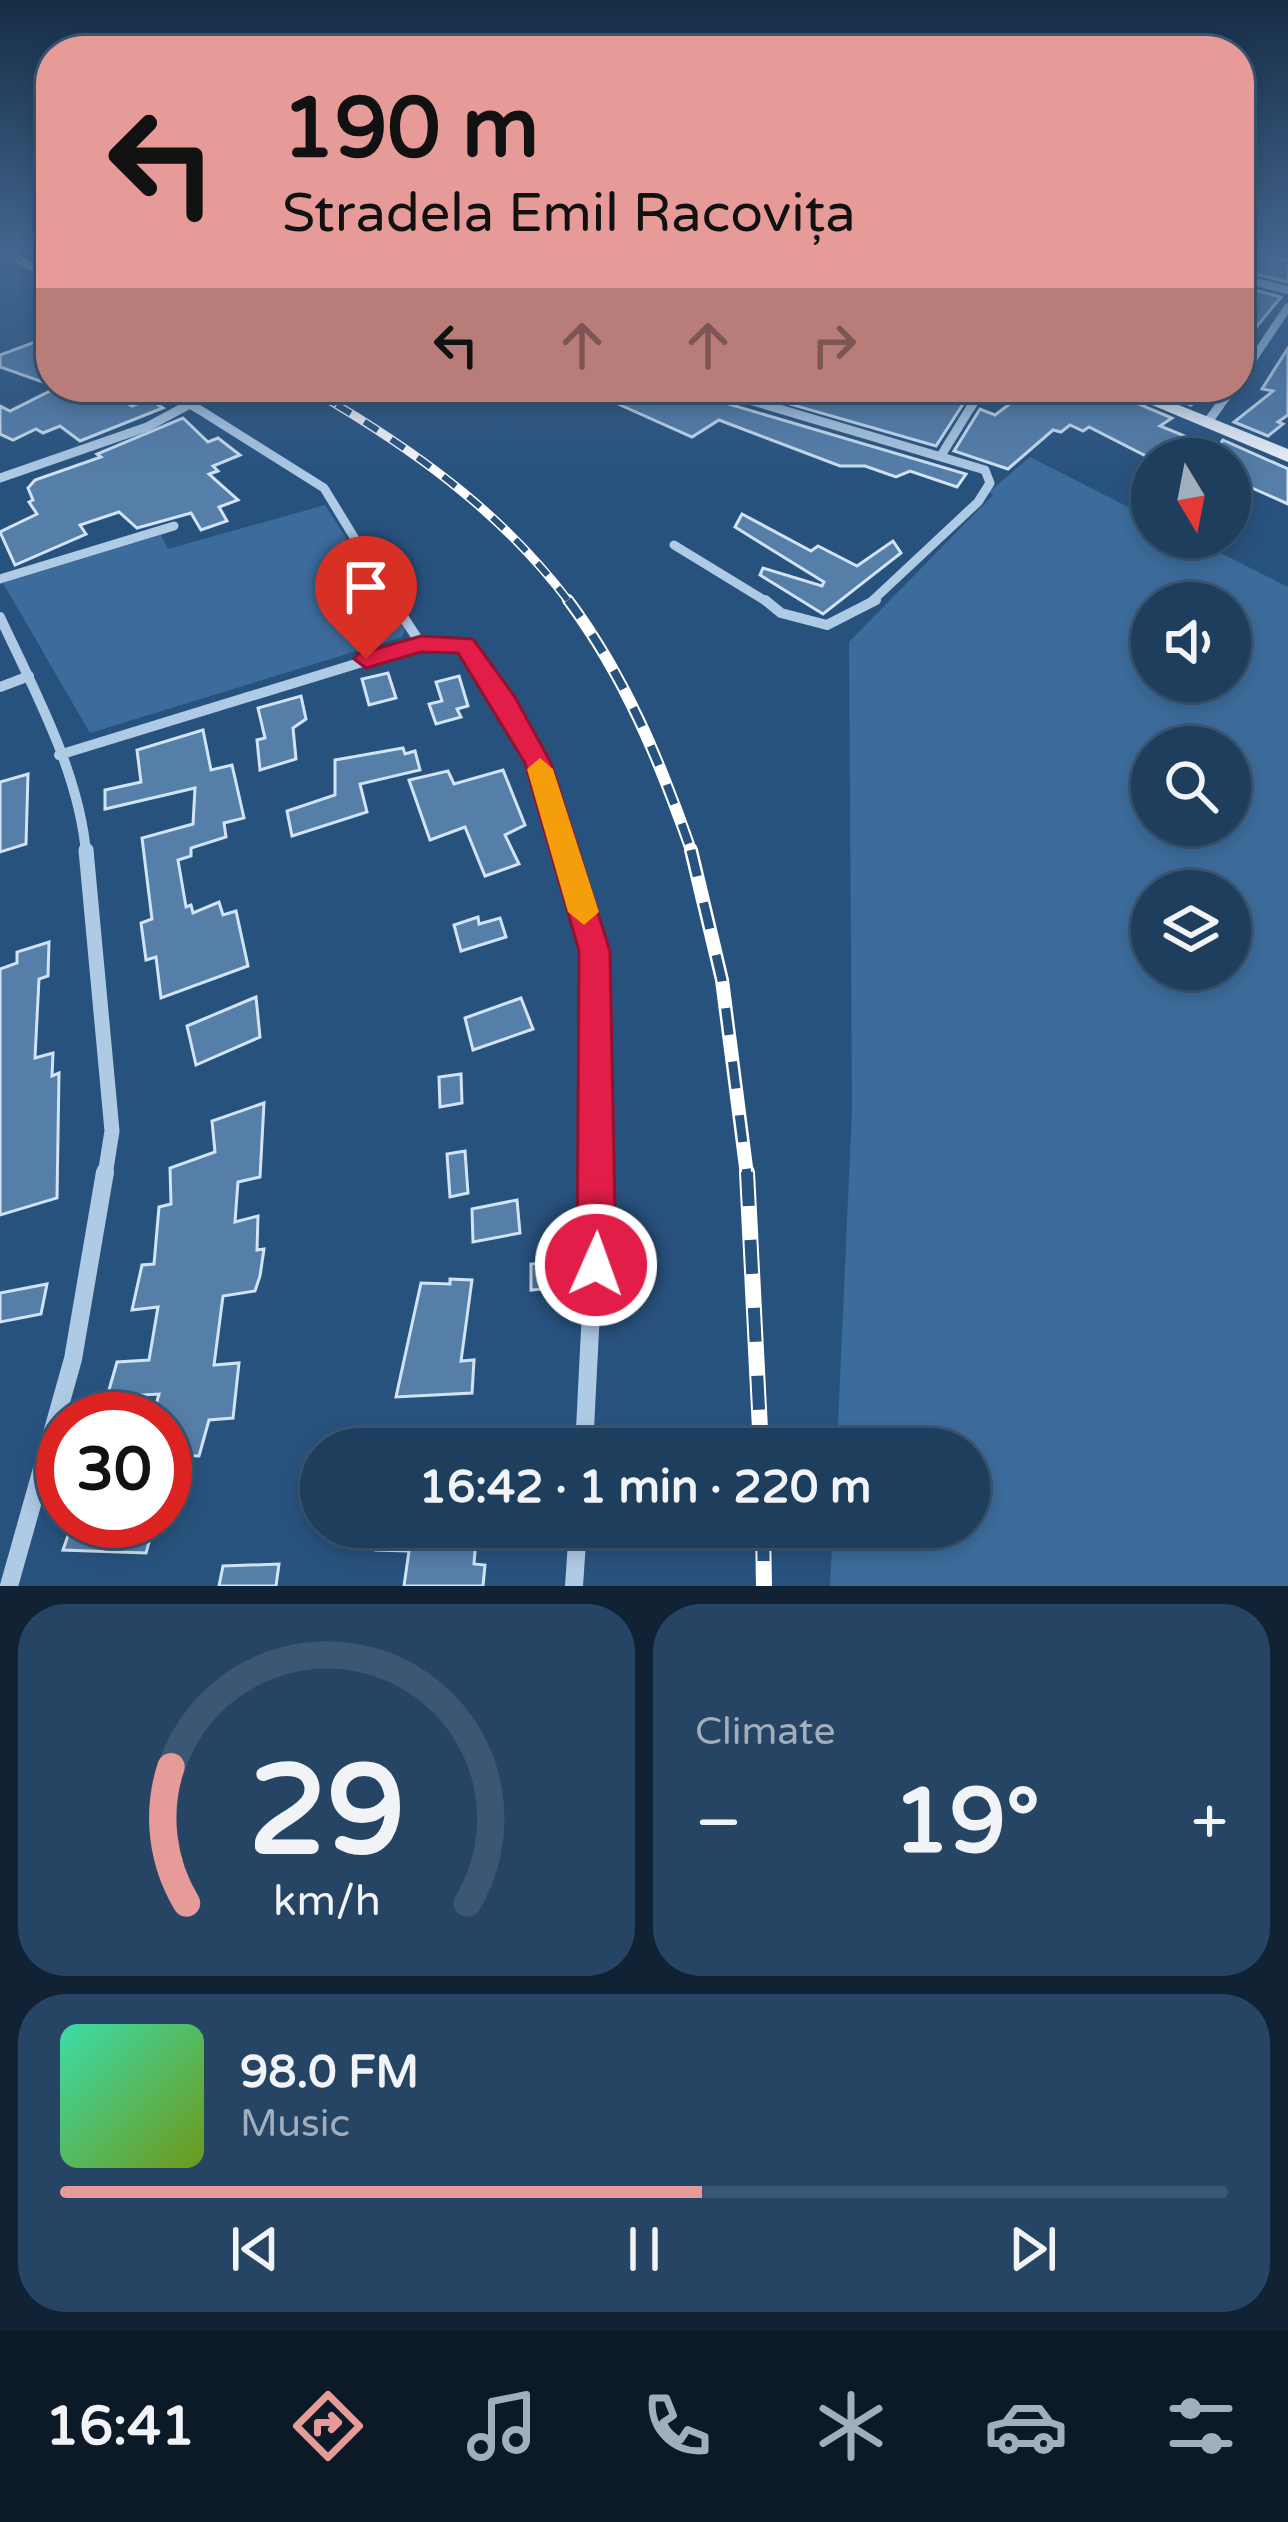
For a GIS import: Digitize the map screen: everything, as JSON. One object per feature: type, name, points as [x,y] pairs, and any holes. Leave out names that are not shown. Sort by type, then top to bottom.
[{"type":"main road","points":[[1155,402],[1288,456]]},
{"type":"street","points":[[1254,358],[1274,329]]},
{"type":"street","points":[[184,402],[324,488],[334,512],[421,644]]},
{"type":"street","points":[[674,545],[748,586],[781,613],[813,625],[834,623],[882,598],[978,502],[990,478],[963,460],[754,402]]},
{"type":"street","points":[[942,454],[975,402]]},
{"type":"street","points":[[1207,423],[1223,402]]},
{"type":"street","points":[[0,478],[147,428],[189,405]]},
{"type":"street","points":[[0,579],[174,526]]},
{"type":"street","points":[[0,616],[29,676],[84,830],[112,1131],[74,1359],[9,1586]]},
{"type":"street","points":[[59,755],[421,644],[465,645],[506,704],[538,763],[594,951],[599,1227],[585,1428]]},
{"type":"street","points":[[0,687],[29,676]]},
{"type":"street","points":[[574,1586],[577,1548]]},
{"type":"shaded area","points":[[1030,457],[1131,508],[1131,558],[1231,558],[1288,587],[1288,1586],[830,1586],[832,1548],[990,1548],[990,1428],[838,1428],[852,1109],[849,642],[993,495],[989,492]]},
{"type":"shaded area","points":[[325,505],[405,630],[402,637],[90,733],[3,583],[161,535],[168,549]]},
{"type":"building","points":[[36,342],[36,380],[0,367],[0,355]]},
{"type":"building","points":[[1288,348],[1288,415],[1278,422],[1283,424],[1268,436],[1234,422],[1273,391],[1262,389]]},
{"type":"building","points":[[36,398],[36,402],[125,402],[132,406],[154,402],[163,408],[80,441],[60,426],[43,433],[36,429],[13,440],[0,434],[0,406],[10,411]]},
{"type":"building","points":[[614,402],[722,402],[966,474],[957,487],[910,471],[896,477],[865,466],[840,466],[719,420],[692,437]]},
{"type":"building","points":[[783,402],[964,402],[936,446]]},
{"type":"building","points":[[1012,402],[1134,402],[1172,418],[1160,426],[1190,438],[1131,438],[1131,448],[1089,427],[1083,431],[1070,425],[1061,432],[1053,430],[1008,469],[954,451],[980,409],[995,415]]},
{"type":"building","points":[[183,418],[208,442],[218,438],[240,455],[213,466],[218,471],[209,474],[238,500],[219,507],[227,521],[201,530],[191,513],[137,528],[119,512],[80,525],[86,534],[15,565],[0,532],[37,514],[29,502],[33,500],[28,488],[35,480],[101,457],[97,454]]},
{"type":"building","points":[[1251,452],[1288,469],[1288,504],[1251,487]]},
{"type":"building","points":[[742,514],[811,551],[818,546],[857,566],[893,541],[901,553],[823,614],[760,575],[763,568],[822,586],[824,582],[735,527]]},
{"type":"building","points":[[388,673],[396,698],[369,705],[362,679]]},
{"type":"building","points":[[459,676],[468,706],[457,709],[461,717],[436,724],[429,704],[442,701],[436,682]]},
{"type":"building","points":[[301,696],[306,719],[293,728],[296,759],[260,770],[257,740],[265,738],[258,708]]},
{"type":"building","points":[[203,730],[211,770],[232,765],[244,818],[224,823],[226,837],[191,848],[191,856],[178,860],[186,907],[191,905],[193,913],[219,902],[223,915],[236,911],[248,966],[161,998],[156,957],[146,960],[141,923],[152,919],[142,838],[193,824],[195,788],[105,809],[105,790],[141,782],[137,750]]},
{"type":"building","points":[[403,748],[405,754],[415,751],[420,770],[360,784],[367,812],[292,836],[287,811],[335,795],[335,760]]},
{"type":"building","points":[[503,770],[525,825],[505,835],[519,864],[485,876],[465,827],[430,840],[409,780],[448,771],[454,784]]},
{"type":"building","points":[[28,774],[26,844],[0,852],[0,782]]},
{"type":"building","points":[[478,917],[479,924],[500,918],[506,937],[461,951],[454,925]]},
{"type":"building","points":[[49,942],[48,976],[39,979],[35,1058],[53,1053],[52,1076],[59,1073],[57,1198],[0,1215],[0,969],[17,963],[17,952]]},
{"type":"building","points":[[256,997],[260,1037],[196,1065],[187,1026]]},
{"type":"building","points":[[521,998],[533,1029],[473,1050],[465,1018]]},
{"type":"building","points":[[461,1074],[462,1103],[440,1107],[439,1077]]},
{"type":"building","points":[[264,1103],[260,1177],[238,1182],[235,1222],[258,1216],[257,1250],[264,1249],[255,1291],[223,1296],[214,1365],[239,1363],[233,1418],[209,1420],[199,1456],[192,1456],[192,1392],[108,1392],[117,1362],[149,1360],[158,1307],[132,1310],[142,1265],[154,1264],[159,1207],[171,1204],[170,1168],[215,1152],[212,1121]]},
{"type":"building","points":[[465,1151],[468,1193],[450,1197],[447,1154]]},
{"type":"building","points":[[517,1200],[520,1233],[473,1242],[472,1209]]},
{"type":"building","points":[[564,1261],[565,1287],[531,1290],[531,1264]]},
{"type":"building","points":[[450,1279],[472,1280],[461,1361],[474,1360],[472,1393],[396,1397],[421,1283],[450,1284]]},
{"type":"building","points":[[47,1284],[41,1314],[0,1322],[0,1293]]},
{"type":"building","points":[[64,1548],[147,1548],[146,1553]]},
{"type":"building","points":[[475,1548],[474,1564],[485,1565],[483,1586],[404,1586],[409,1551],[376,1550]]},
{"type":"building","points":[[279,1564],[276,1586],[219,1586],[223,1566]]},
{"type":"railway","points":[[331,402],[340,407]]},
{"type":"railway","points":[[340,407],[464,493],[520,544],[570,603]]},
{"type":"railway","points":[[568,600],[640,722],[691,851]]},
{"type":"railway","points":[[691,851],[722,980],[747,1175]]},
{"type":"railway","points":[[747,1172],[760,1428]]},
{"type":"railway","points":[[763,1548],[764,1586]]},
{"type":"slow traffic","points":[[540,769],[584,912]]},
{"type":"route","points":[[366,659],[421,644],[465,645],[477,657],[538,763],[594,951],[599,1145],[596,1265]]}]
